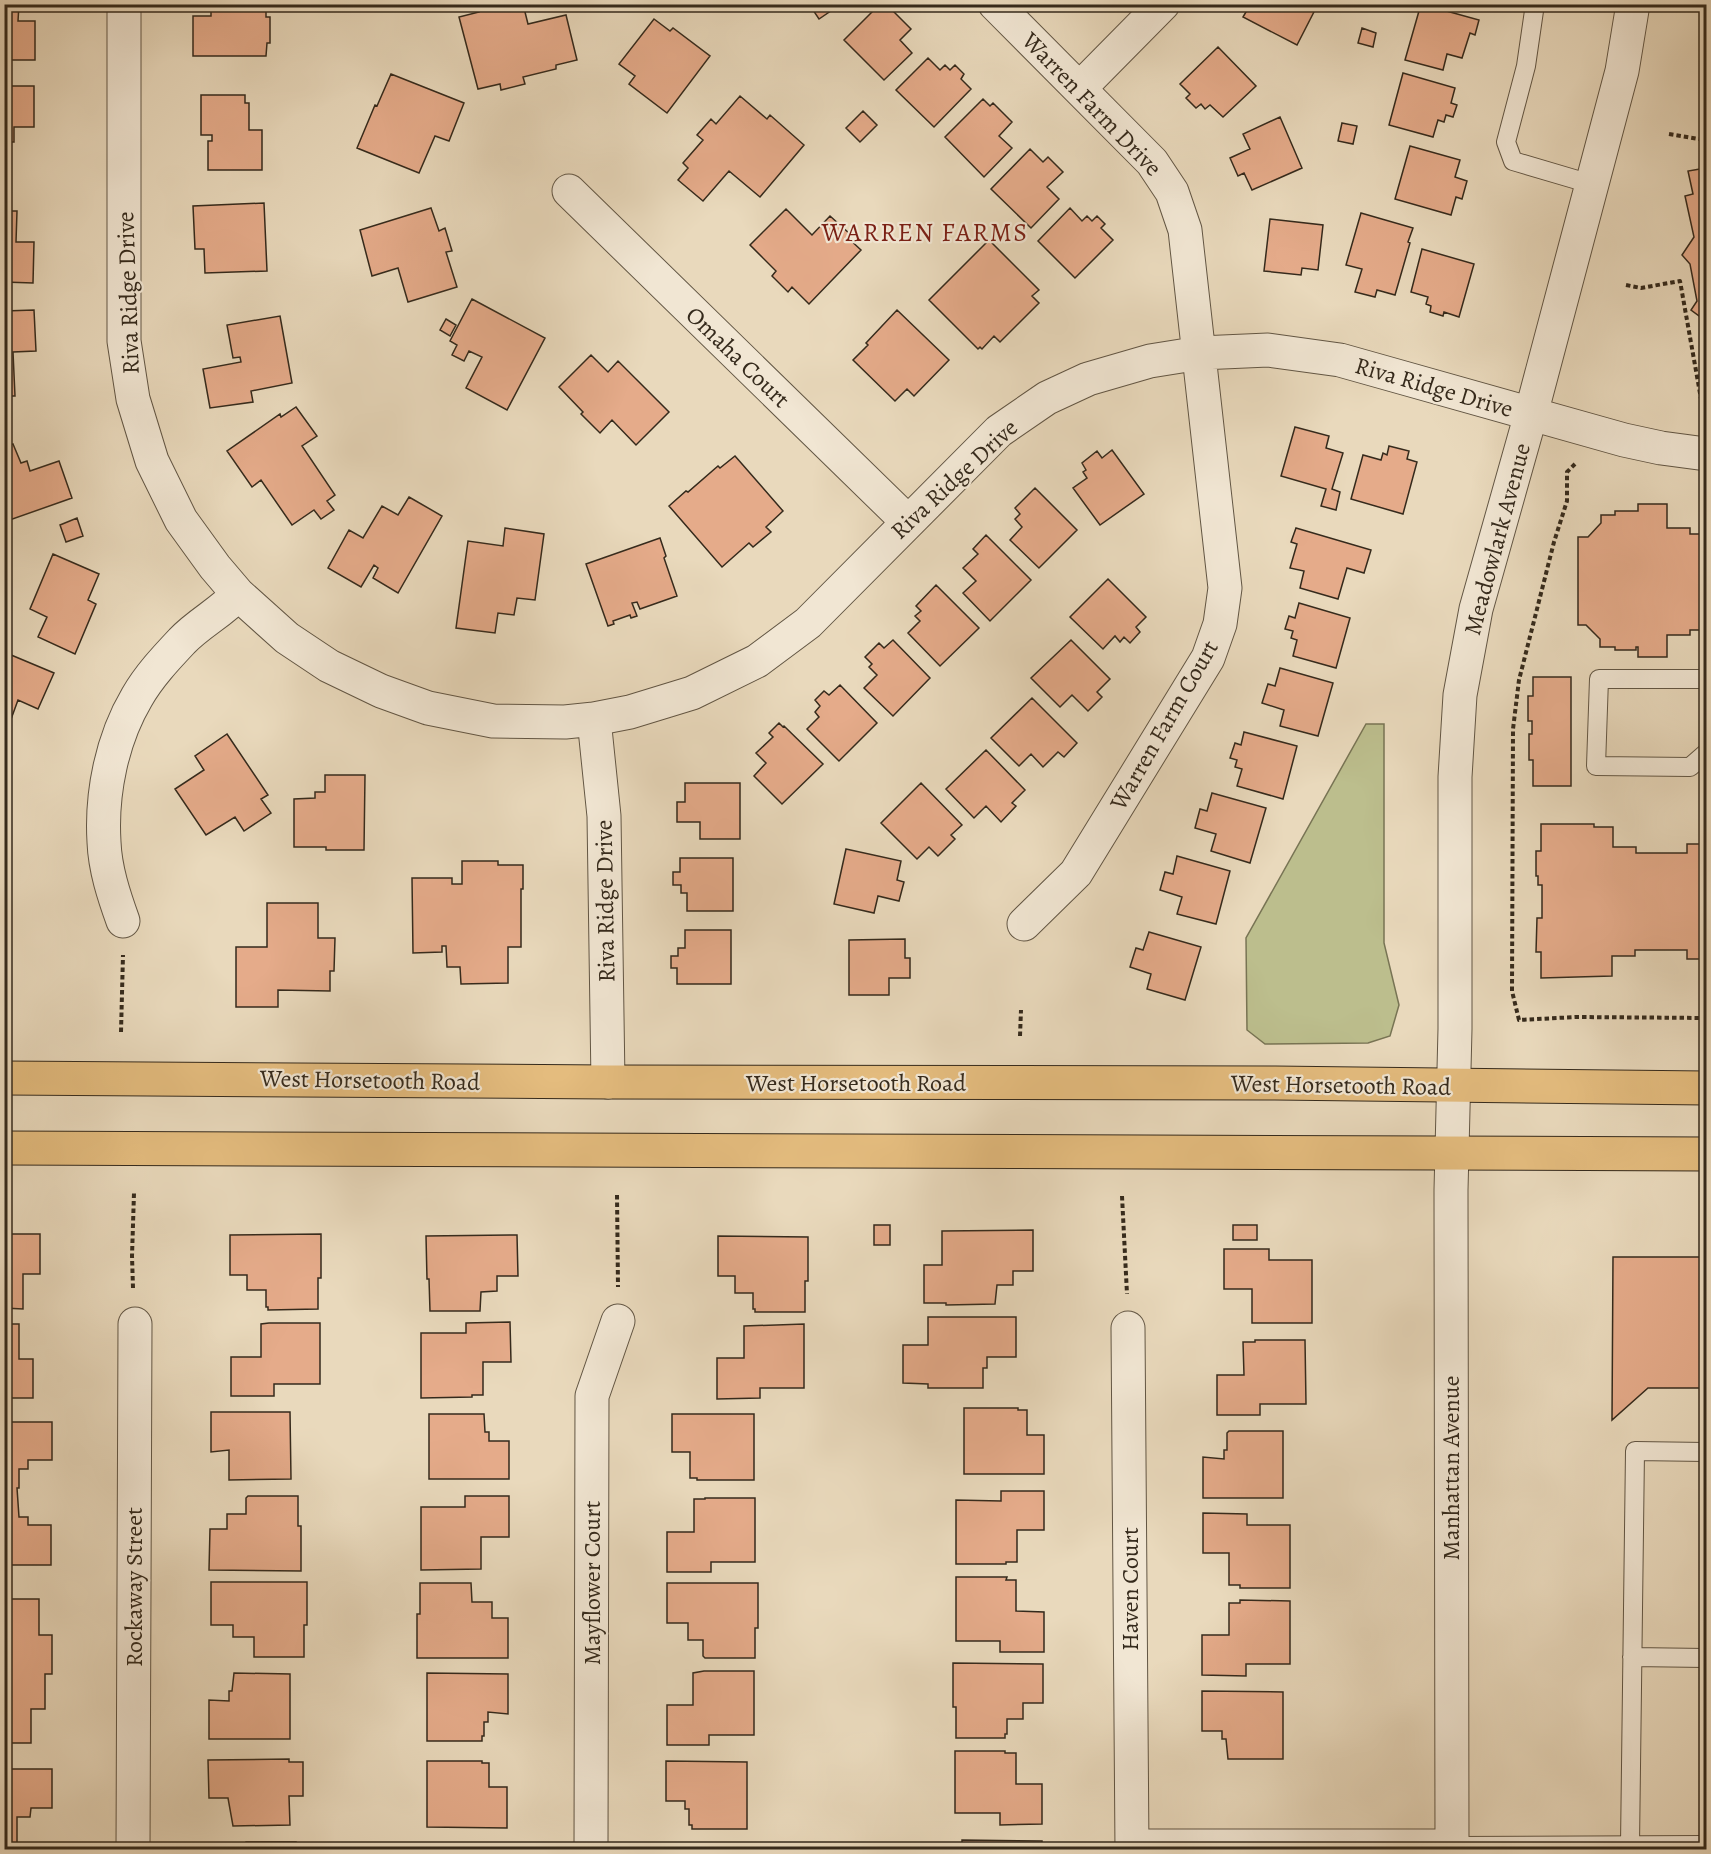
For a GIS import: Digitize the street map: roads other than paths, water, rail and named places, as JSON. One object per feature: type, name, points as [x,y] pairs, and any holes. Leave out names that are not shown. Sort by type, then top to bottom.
[{"type":"main road","name":"West Horsetooth Road","points":[[4,1078],[608,1083],[1275,1083],[1707,1088]]},
{"type":"main road","points":[[4,1148],[1707,1154]]},
{"type":"street","name":"Riva Ridge Drive","points":[[124,4],[124,342],[133,399],[152,461],[181,520],[214,567],[238,594],[287,638],[329,666],[381,692],[429,708],[493,720],[565,722],[630,712],[692,693],[757,660],[808,623],[999,430],[1047,398],[1088,379],[1150,361],[1200,353],[1268,350],[1340,360],[1624,440],[1707,454]]},
{"type":"street","name":"Warren Farm Drive","points":[[995,4],[1152,162],[1172,192],[1185,230],[1200,353]]},
{"type":"street","points":[[1080,88],[1163,4]]},
{"type":"street","name":"Meadowlark Avenue","points":[[1453,1086],[1455,777],[1460,695],[1476,609],[1531,414],[1622,71],[1633,4]]},
{"type":"street","name":"Omaha Court","points":[[569,191],[908,522]]},
{"type":"street","name":"Warren Farm Court","points":[[1024,924],[1076,873],[1208,658],[1220,624],[1225,588],[1200,353]]},
{"type":"street","points":[[123,921],[111,885],[104,842],[106,790],[115,747],[135,699],[150,677],[185,638],[226,607],[238,594]]},
{"type":"street","name":"Riva Ridge Drive","points":[[594,719],[604,816],[608,1083]]},
{"type":"street","name":"Manhattan Avenue","points":[[1452,1848],[1451,1153],[1453,1086]]},
{"type":"street","name":"Mayflower Court","points":[[591,1850],[592,1396],[618,1321]]},
{"type":"street","name":"Rockaway Street","points":[[133,1850],[135,1324]]},
{"type":"street","name":"Haven Court","points":[[1128,1328],[1132,1848]]},
{"type":"street","points":[[1132,1848],[1452,1848]]},
{"type":"lane","points":[[1535,4],[1526,66],[1506,142],[1513,161],[1592,184]]},
{"type":"lane","points":[[1707,680],[1599,680],[1596,766],[1690,767],[1707,753]]},
{"type":"lane","points":[[1629,1845],[1635,1451],[1707,1452]]},
{"type":"lane","points":[[1632,1657],[1707,1659]]},
{"type":"lane","points":[[1452,1848],[1707,1845]]},
{"type":"district","name":"WARREN FARMS","points":[[925,232]]}]
